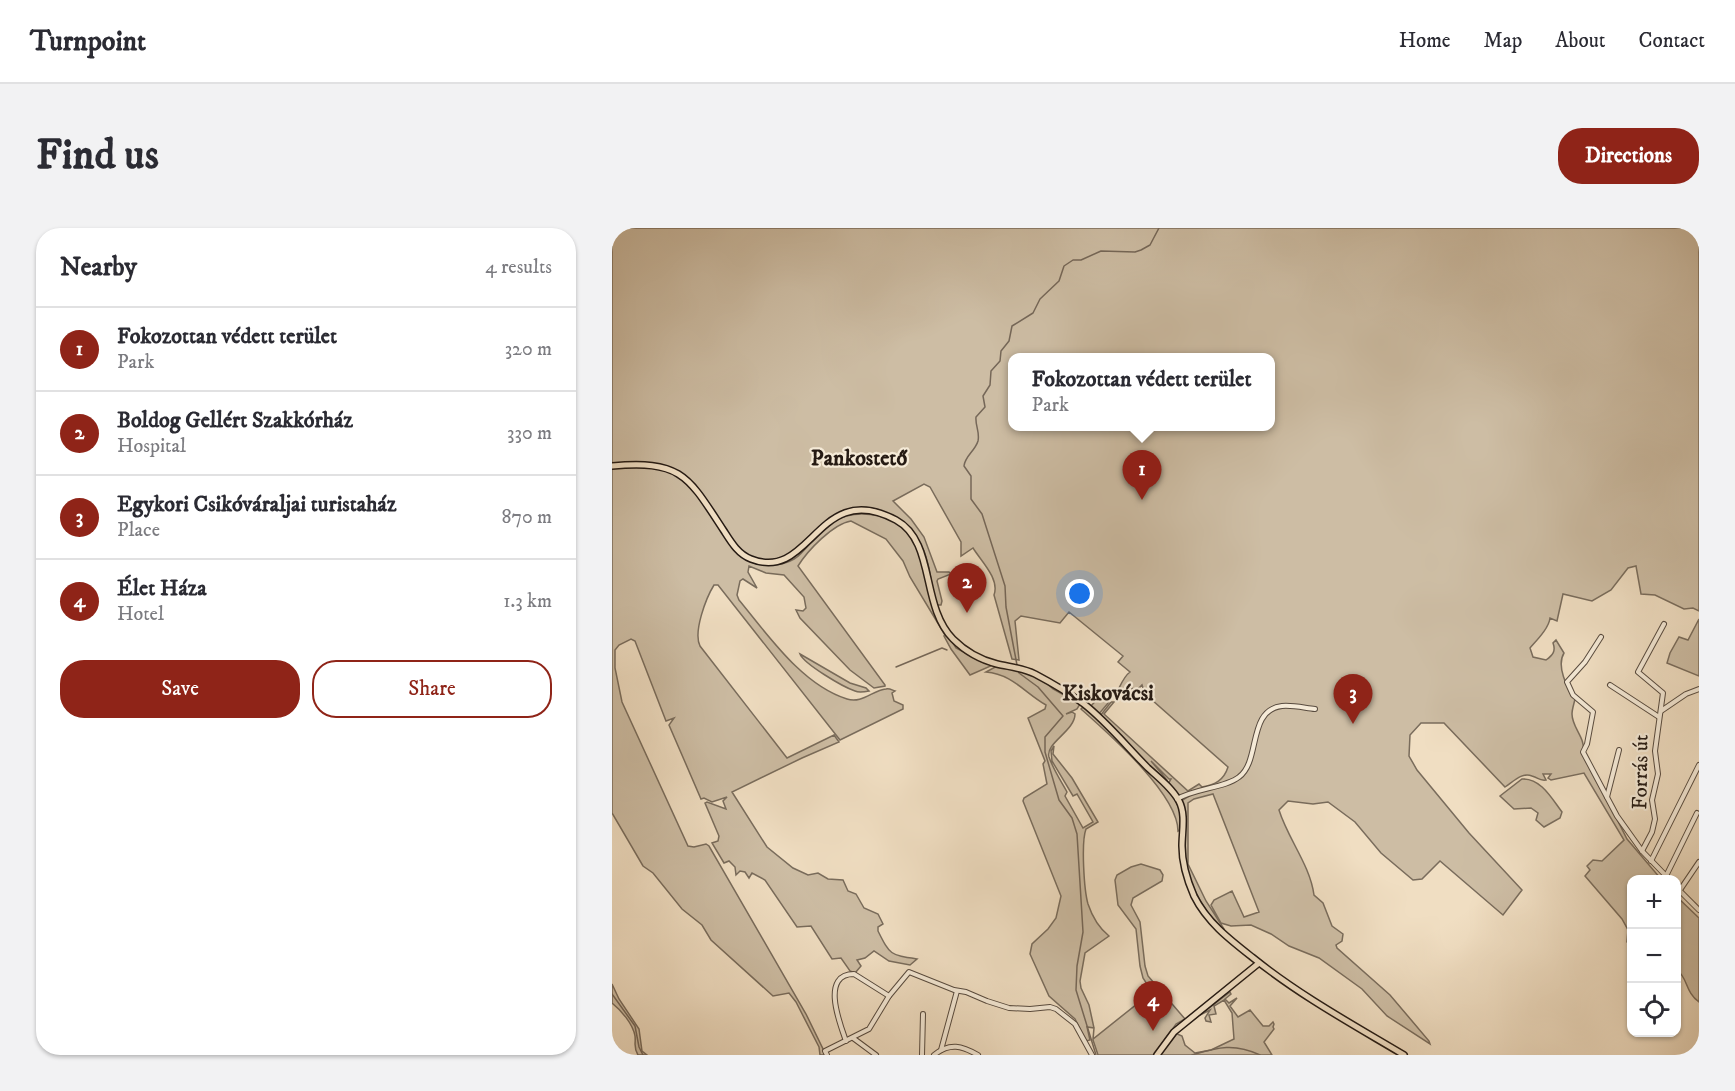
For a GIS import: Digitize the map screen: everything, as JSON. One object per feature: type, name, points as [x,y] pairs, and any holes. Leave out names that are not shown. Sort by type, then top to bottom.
[{"type":"main road","points":[[612,466],[652,465],[684,477],[697,491],[738,550],[762,562],[790,557],[824,524],[848,512],[859,510],[876,512],[901,523],[911,533],[920,548],[935,609],[951,637],[980,658],[1034,673],[1082,703],[1178,799],[1182,812],[1184,865],[1194,896],[1220,931],[1301,994],[1404,1055]]},
{"type":"main road","points":[[1157,1055],[1174,1032],[1259,963]]},
{"type":"street","name":"Forrás út","points":[[1642,851],[1652,832],[1655,819],[1652,800],[1658,774],[1655,751],[1663,693],[1638,672],[1664,624]]},
{"type":"street","points":[[1601,636],[1585,662],[1567,682],[1573,695],[1593,712],[1587,744],[1583,752],[1617,816],[1642,851],[1665,875]]},
{"type":"street","points":[[1610,685],[1659,717]]},
{"type":"street","points":[[1661,712],[1686,694],[1699,689]]},
{"type":"street","points":[[1178,799],[1191,792],[1230,782],[1241,776],[1251,760],[1258,726],[1274,709],[1290,706],[1315,709]]},
{"type":"street","points":[[1607,797],[1619,750]]},
{"type":"street","points":[[1651,861],[1699,765]]},
{"type":"street","points":[[1669,875],[1697,813]]},
{"type":"street","points":[[1681,885],[1698,863]]},
{"type":"street","points":[[1681,892],[1699,910]]},
{"type":"street","points":[[826,1053],[872,1027],[889,996],[909,972],[1009,1008],[1050,1007],[1056,1009],[1075,1024],[1092,1055]]},
{"type":"street","points":[[846,1041],[836,1010],[834,990],[840,979],[849,974],[858,976],[889,996]]},
{"type":"street","points":[[941,1050],[957,991]]},
{"type":"street","points":[[922,1055],[923,1014]]},
{"type":"street","points":[[853,1038],[876,1055]]},
{"type":"street","points":[[934,1055],[957,1045],[978,1055]]},
{"type":"shaded area","points":[[612,228],[1699,228],[1699,611],[1693,608],[1684,609],[1655,595],[1641,594],[1636,566],[1628,568],[1611,590],[1592,601],[1563,594],[1557,621],[1550,618],[1545,630],[1530,648],[1533,657],[1546,660],[1553,653],[1553,643],[1556,640],[1564,653],[1562,670],[1575,699],[1573,719],[1583,742],[1583,752],[1627,839],[1658,875],[1627,875],[1627,928],[1622,919],[1585,876],[1590,870],[1587,866],[1593,860],[1602,861],[1624,840],[1584,773],[1551,780],[1548,778],[1551,774],[1543,774],[1546,780],[1525,775],[1505,787],[1444,723],[1421,723],[1410,735],[1409,756],[1417,770],[1469,833],[1522,890],[1503,915],[1440,861],[1422,879],[1413,880],[1381,853],[1355,822],[1328,802],[1313,804],[1288,801],[1279,810],[1304,863],[1314,895],[1323,903],[1332,926],[1343,934],[1342,941],[1336,945],[1337,948],[1390,995],[1430,1044],[1387,1016],[1362,989],[1319,958],[1289,946],[1251,925],[1231,926],[1221,923],[1211,905],[1214,900],[1232,891],[1244,917],[1259,912],[1213,794],[1188,803],[1188,864],[1206,901],[1224,929],[1222,930],[1201,902],[1188,871],[1185,819],[1181,801],[1189,796],[1189,793],[1181,798],[1178,797],[1168,784],[1171,779],[1151,761],[1167,780],[1164,782],[1100,716],[1111,702],[1114,702],[1104,714],[1188,791],[1199,784],[1202,787],[1215,783],[1221,779],[1228,767],[1144,693],[1127,691],[1123,693],[1125,690],[1144,691],[1142,685],[1138,689],[1127,688],[1116,694],[1130,672],[1118,662],[1123,656],[1069,612],[1060,623],[1021,616],[1015,621],[1019,660],[1012,659],[994,595],[992,577],[973,548],[961,556],[961,542],[930,487],[924,484],[893,501],[911,519],[924,537],[937,572],[951,574],[937,581],[941,605],[936,605],[926,557],[917,539],[904,523],[885,514],[863,511],[841,515],[824,525],[799,552],[782,561],[756,559],[747,555],[733,543],[732,546],[742,557],[760,565],[790,562],[798,557],[832,522],[843,517],[867,514],[890,520],[910,534],[922,556],[931,604],[945,635],[910,577],[903,561],[886,539],[851,521],[837,527],[822,539],[798,566],[885,686],[874,688],[850,670],[800,618],[796,610],[803,611],[806,608],[804,597],[784,575],[766,573],[749,566],[748,572],[757,588],[743,579],[740,581],[737,595],[774,643],[815,683],[852,700],[890,689],[895,691],[892,693],[894,701],[903,705],[903,709],[840,740],[718,585],[714,585],[707,598],[698,632],[700,646],[787,758],[834,735],[839,742],[732,792],[767,847],[793,868],[808,875],[818,873],[828,879],[843,880],[848,891],[856,894],[864,908],[878,914],[883,924],[878,927],[878,931],[888,949],[896,955],[917,959],[910,965],[889,961],[874,951],[865,958],[857,960],[861,966],[855,973],[850,971],[841,958],[832,959],[811,926],[797,927],[765,880],[752,873],[749,878],[745,872],[740,871],[736,875],[735,867],[729,861],[724,863],[712,843],[718,841],[719,836],[705,803],[726,809],[723,801],[727,797],[712,802],[701,799],[669,725],[674,718],[666,721],[635,641],[631,639],[619,645],[615,650],[615,668],[622,702],[688,846],[706,844],[709,846],[806,1014],[826,1055],[820,1055],[819,1047],[789,993],[773,996],[711,940],[702,925],[682,909],[653,873],[643,866],[612,813]]},
{"type":"shaded area","points":[[1699,619],[1699,676],[1667,663],[1679,637],[1688,640]]},
{"type":"shaded area","points":[[948,635],[956,648],[982,662],[993,665],[970,675],[944,636]]},
{"type":"shaded area","points":[[800,654],[850,683],[869,691],[858,692],[849,689],[816,669]]},
{"type":"shaded area","points":[[997,666],[1023,671],[1043,680],[1053,689],[1080,704],[1077,709],[1066,714],[1072,712],[1075,714],[1074,720],[1051,747],[1049,757],[1067,792],[1065,796],[1083,828],[1093,822],[1077,794],[1073,796],[1052,761],[1051,751],[1054,746],[1053,754],[1072,778],[1098,822],[1086,829],[1084,835],[1085,888],[1092,913],[1099,926],[1109,936],[1085,953],[1080,981],[1094,1028],[1087,1027],[1090,1040],[1086,1041],[1075,1019],[1049,996],[1030,954],[1032,944],[1056,918],[1061,896],[1023,801],[1024,798],[1047,784],[1043,764],[1045,761],[1028,718],[1045,709],[1046,705],[1011,680],[986,672]]},
{"type":"shaded area","points":[[1106,690],[1114,696],[1098,715],[1090,707]]},
{"type":"shaded area","points":[[1083,707],[1172,794],[1180,810],[1181,829],[1178,831],[1175,816],[1154,782],[1124,748],[1081,709]]},
{"type":"shaded area","points":[[1522,779],[1535,782],[1545,790],[1562,812],[1560,818],[1544,827],[1536,820],[1538,813],[1531,808],[1514,809],[1500,796]]},
{"type":"shaded area","points":[[1141,864],[1160,870],[1163,875],[1162,881],[1133,898],[1131,905],[1140,922],[1148,976],[1185,1019],[1176,1024],[1154,1055],[1098,1055],[1093,1039],[1152,992],[1143,978],[1136,929],[1118,905],[1115,880],[1117,875]]},
{"type":"shaded area","points":[[1681,901],[1699,918],[1699,1002],[1691,994],[1681,973]]},
{"type":"shaded area","points":[[612,984],[639,1029],[642,1051],[647,1055],[638,1055],[632,1027],[623,1013],[612,1003]]},
{"type":"shaded area","points":[[1230,992],[1231,994],[1225,999],[1229,1003],[1237,998],[1230,1006],[1238,1017],[1250,1010],[1263,1026],[1269,1026],[1273,1022],[1274,1029],[1264,1042],[1272,1055],[1159,1055],[1175,1033],[1182,1036],[1185,1045],[1195,1053],[1211,1050],[1234,1039],[1232,1013],[1224,1000],[1214,1006],[1216,1014],[1209,1015],[1211,1022],[1206,1021],[1205,1018],[1210,1010],[1200,1015]]},
{"type":"waterway","points":[[1017,665],[1006,607],[1005,586],[982,514],[971,499],[971,476],[964,466],[978,441],[976,417],[985,407],[983,396],[990,385],[991,371],[1000,361],[1001,351],[1009,341],[1012,326],[1033,313],[1040,299],[1059,281],[1064,266],[1073,260],[1081,260],[1101,251],[1135,252],[1141,250],[1150,245],[1159,228]]},
{"type":"waterway","points":[[896,667],[942,648],[947,650]]},
{"type":"waterway","points":[[1018,670],[1038,687],[1063,716],[1045,737],[1045,752],[1059,800],[1072,818],[1077,834],[1083,932],[1077,966],[1076,990],[1096,1055]]},
{"type":"waterway","points":[[612,994],[635,1026],[643,1055]]},
{"type":"waterway","points":[[1192,1055],[1226,1048],[1242,1049],[1260,1055]]},
{"type":"place","name":"Fokozottan védett terület","points":[[1142,500]]},
{"type":"place","name":"Boldog Gellért Szakkórház","points":[[967,613]]},
{"type":"place","name":"Egykori Csikóváraljai turistaház","points":[[1353,724]]},
{"type":"place","name":"Élet Háza","points":[[1153,1031]]},
{"type":"district","name":"Pankostető","points":[[859,458]]},
{"type":"district","name":"Kiskovácsi","points":[[1108,693]]}]
